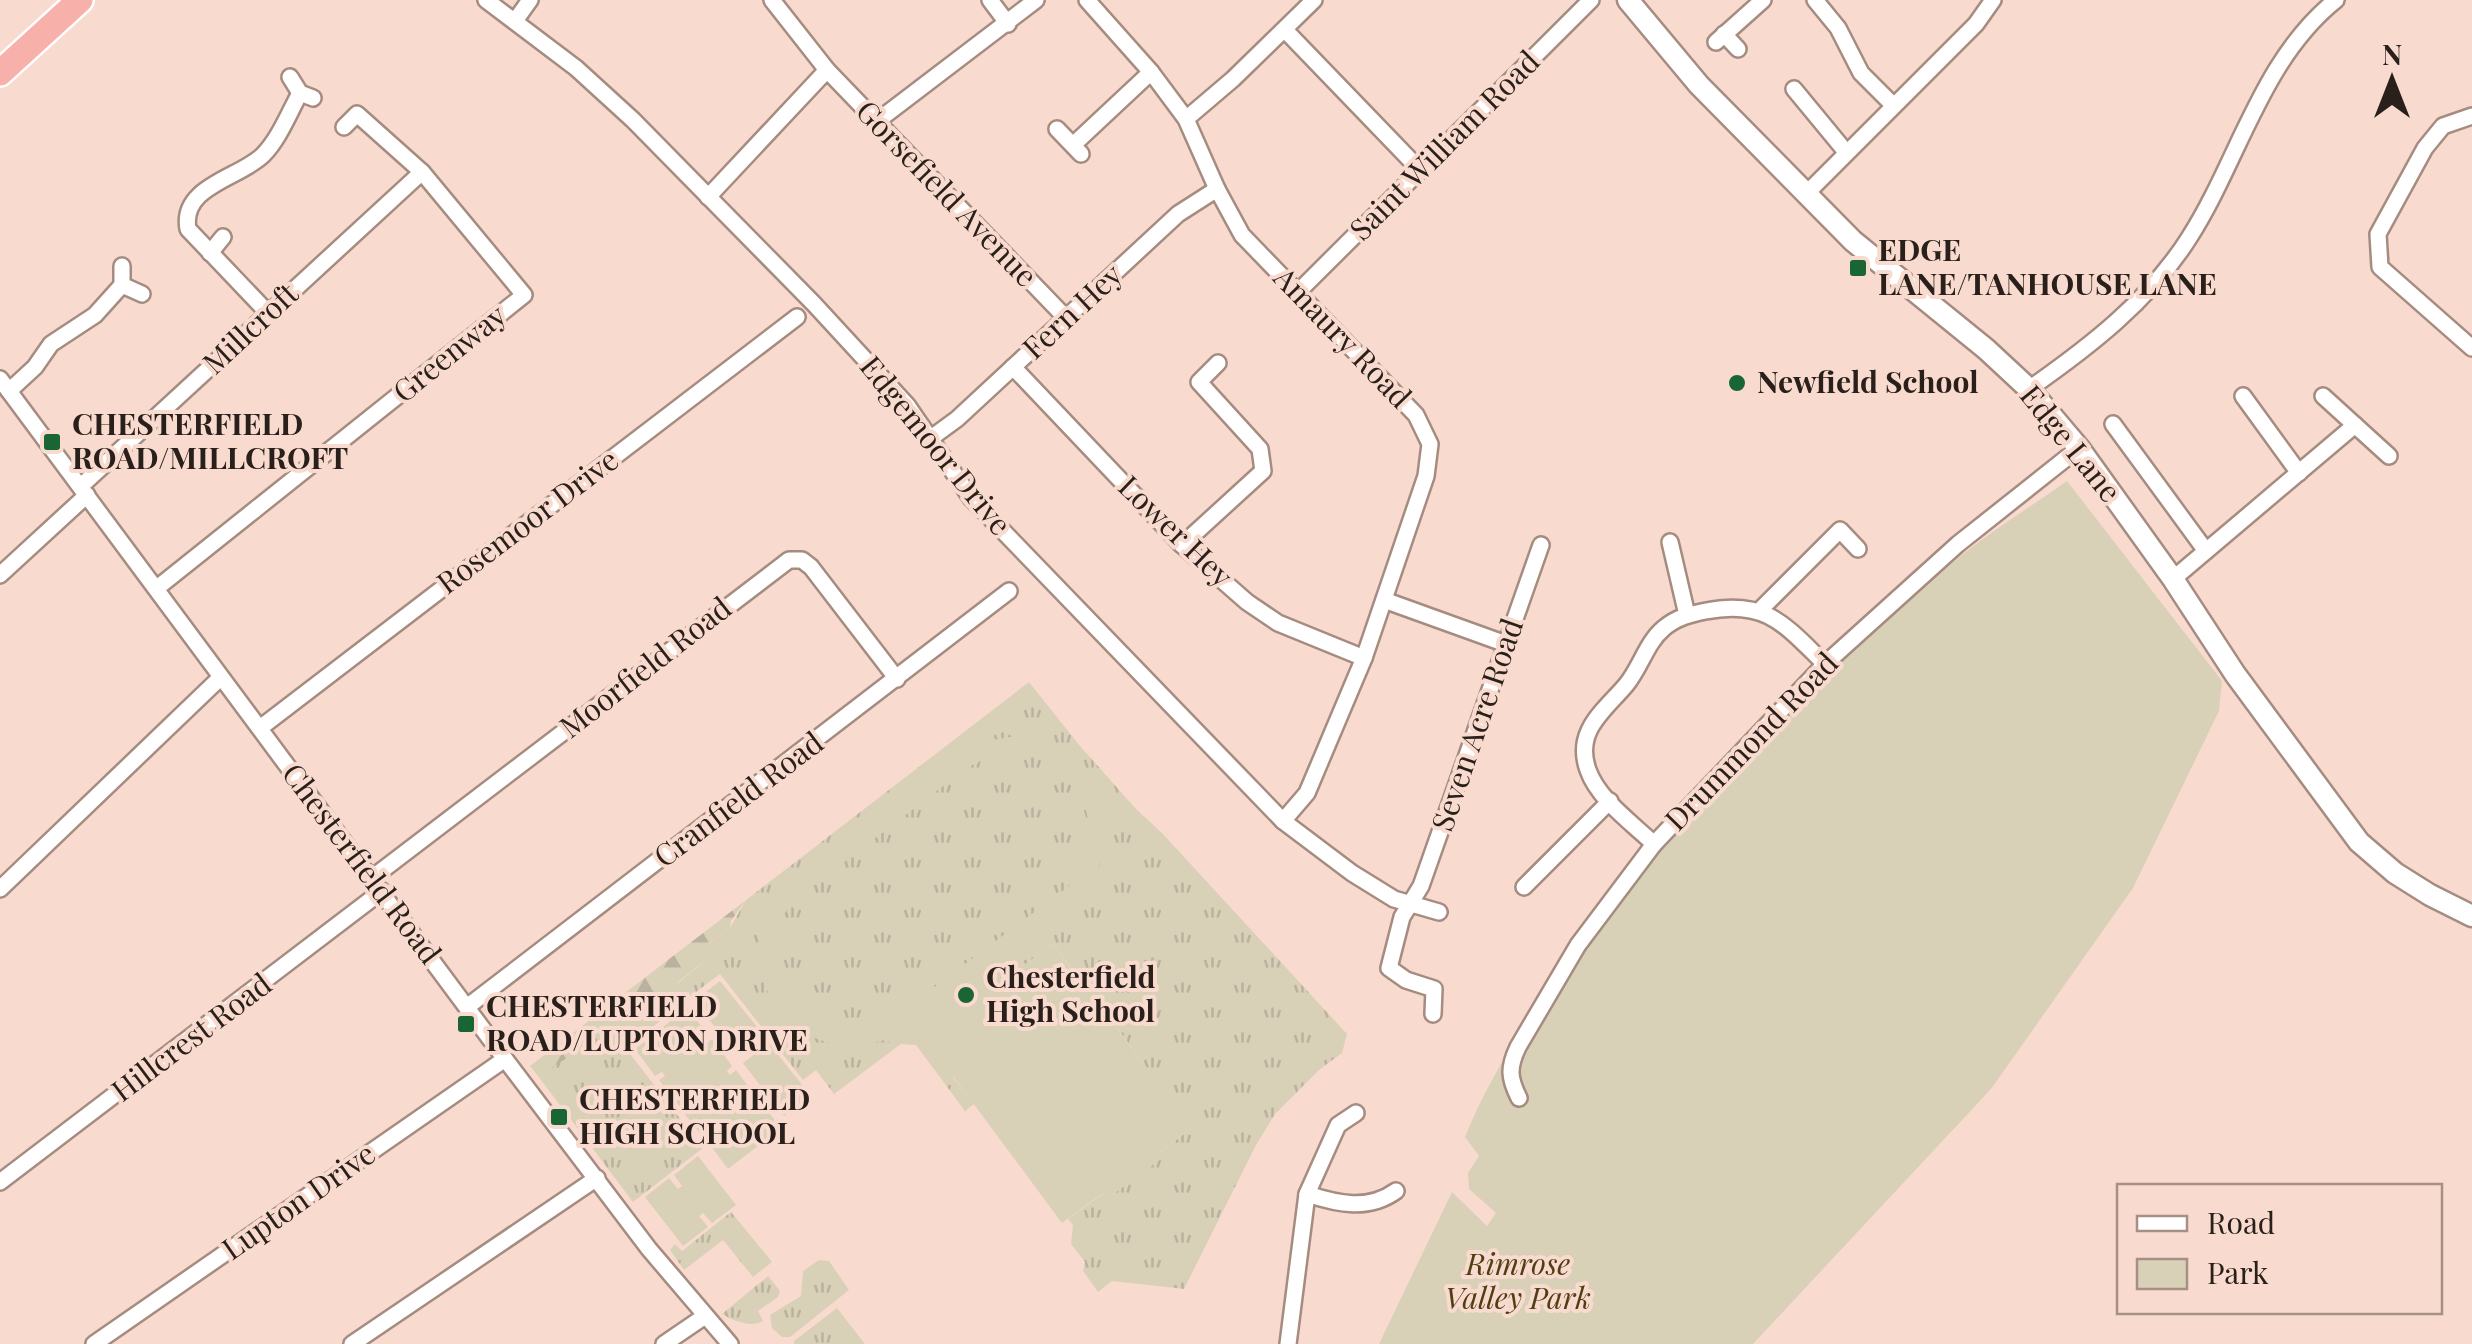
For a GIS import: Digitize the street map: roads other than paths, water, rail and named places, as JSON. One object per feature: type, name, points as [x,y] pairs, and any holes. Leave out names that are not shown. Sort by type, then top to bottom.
[{"type":"highway","points":[[0,73],[80,0]]},
{"type":"street","name":"Edgemoor Drive","points":[[486,0],[619,107],[708,197],[887,382],[931,438],[970,498],[1283,821],[1352,873],[1394,898],[1439,912]]},
{"type":"street","points":[[515,22],[530,0]]},
{"type":"street","points":[[990,0],[1008,24]]},
{"type":"street","points":[[876,122],[1036,0]]},
{"type":"street","name":"Amaury Road","points":[[1088,0],[1186,119],[1216,189],[1242,236],[1416,415],[1430,444],[1426,476],[1364,658],[1307,793],[1283,821]]},
{"type":"street","points":[[1186,119],[1314,0]]},
{"type":"street","name":"Saint William Road","points":[[1298,292],[1591,0]]},
{"type":"street","name":"Edge Lane","points":[[1628,0],[1699,85],[1805,195],[1853,241],[2029,389],[2079,448],[2235,674],[2359,842],[2430,895],[2472,916]]},
{"type":"street","points":[[1738,49],[1720,38],[1763,0]]},
{"type":"street","points":[[1815,0],[1838,28],[1861,72],[1894,105]]},
{"type":"street","points":[[1805,195],[1976,24],[1994,0]]},
{"type":"street","points":[[2029,389],[2122,317],[2171,263],[2210,201],[2281,61],[2312,22],[2336,0]]},
{"type":"street","name":"Gorsefield Avenue","points":[[780,4],[826,70],[1065,317]]},
{"type":"street","points":[[1285,30],[1419,170]]},
{"type":"street","points":[[708,197],[826,70]]},
{"type":"street","points":[[1056,129],[1077,150],[1151,72]]},
{"type":"street","points":[[268,313],[188,229],[190,208],[218,181],[265,153],[307,96],[290,77]]},
{"type":"street","points":[[1794,89],[1846,152]]},
{"type":"street","points":[[344,127],[357,114],[422,172]]},
{"type":"street","points":[[2472,116],[2443,126],[2425,148],[2378,234],[2380,267],[2472,348]]},
{"type":"street","name":"Millcroft","points":[[0,575],[268,313],[422,172]]},
{"type":"street","name":"Greenway","points":[[157,588],[524,296],[422,172]]},
{"type":"street","name":"Fern Hey","points":[[931,438],[958,418],[1178,214],[1216,189]]},
{"type":"street","points":[[210,252],[223,237]]},
{"type":"street","points":[[4,385],[35,367],[55,340],[95,316],[122,286],[122,266]]},
{"type":"street","points":[[122,286],[142,294]]},
{"type":"street","name":"Rosemoor Drive","points":[[260,728],[797,317]]},
{"type":"street","points":[[1182,545],[1263,471],[1260,449],[1199,382],[1218,363]]},
{"type":"street","name":"Lower Hey","points":[[1014,367],[1182,545],[1247,602],[1278,623],[1364,658]]},
{"type":"street","name":"Chesterfield Road","points":[[4,385],[505,1059],[649,1249],[730,1344]]},
{"type":"street","points":[[2243,396],[2299,473]]},
{"type":"street","points":[[2323,396],[2388,456]]},
{"type":"street","points":[[2113,424],[2206,552]]},
{"type":"street","points":[[2173,579],[2355,425]]},
{"type":"street","name":"Drummond Road","points":[[1519,1098],[1509,1064],[1518,1047],[1578,945],[1654,844],[1825,664],[1958,544],[2079,448]]},
{"type":"street","points":[[1760,610],[1840,530],[1858,550]]},
{"type":"street","points":[[1670,542],[1687,615]]},
{"type":"street","name":"Seven Acre Road","points":[[1433,1014],[1434,989],[1406,980],[1388,968],[1402,917],[1421,886],[1541,545]]},
{"type":"street","name":"Moorfield Road","points":[[377,884],[789,560],[802,560],[811,567],[897,679]]},
{"type":"street","name":"Cranfield Road","points":[[467,1006],[1009,591]]},
{"type":"street","points":[[1384,600],[1506,644]]},
{"type":"street","points":[[1654,844],[1610,801],[1588,772],[1584,741],[1590,726],[1633,676],[1651,642],[1663,629],[1687,615],[1728,607],[1760,610],[1798,637],[1825,664]]},
{"type":"street","points":[[0,889],[220,678]]},
{"type":"street","points":[[1524,887],[1610,801]]},
{"type":"street","name":"Hillcrest Road","points":[[0,1182],[377,884]]},
{"type":"street","name":"Lupton Drive","points":[[94,1344],[505,1059]]},
{"type":"street","points":[[1288,1344],[1308,1194],[1338,1124],[1356,1113]]},
{"type":"street","points":[[352,1344],[597,1178]]},
{"type":"street","points":[[1308,1194],[1331,1202],[1362,1204],[1382,1202],[1396,1192]]},
{"type":"street","points":[[664,1344],[704,1316]]},
{"type":"place","name":"EDGE LANE/TANHOUSE LANE","points":[[1858,268]]},
{"type":"place","name":"Newfield School","points":[[1737,383]]},
{"type":"place","name":"CHESTERFIELD ROAD/MILLCROFT","points":[[52,442]]},
{"type":"place","name":"Chesterfield High School","points":[[966,995]]},
{"type":"place","name":"CHESTERFIELD ROAD/LUPTON DRIVE","points":[[466,1024]]},
{"type":"place","name":"CHESTERFIELD HIGH SCHOOL","points":[[559,1117]]},
{"type":"park label","name":"Rimrose Valley Park","points":[[1518,1282]]}]
